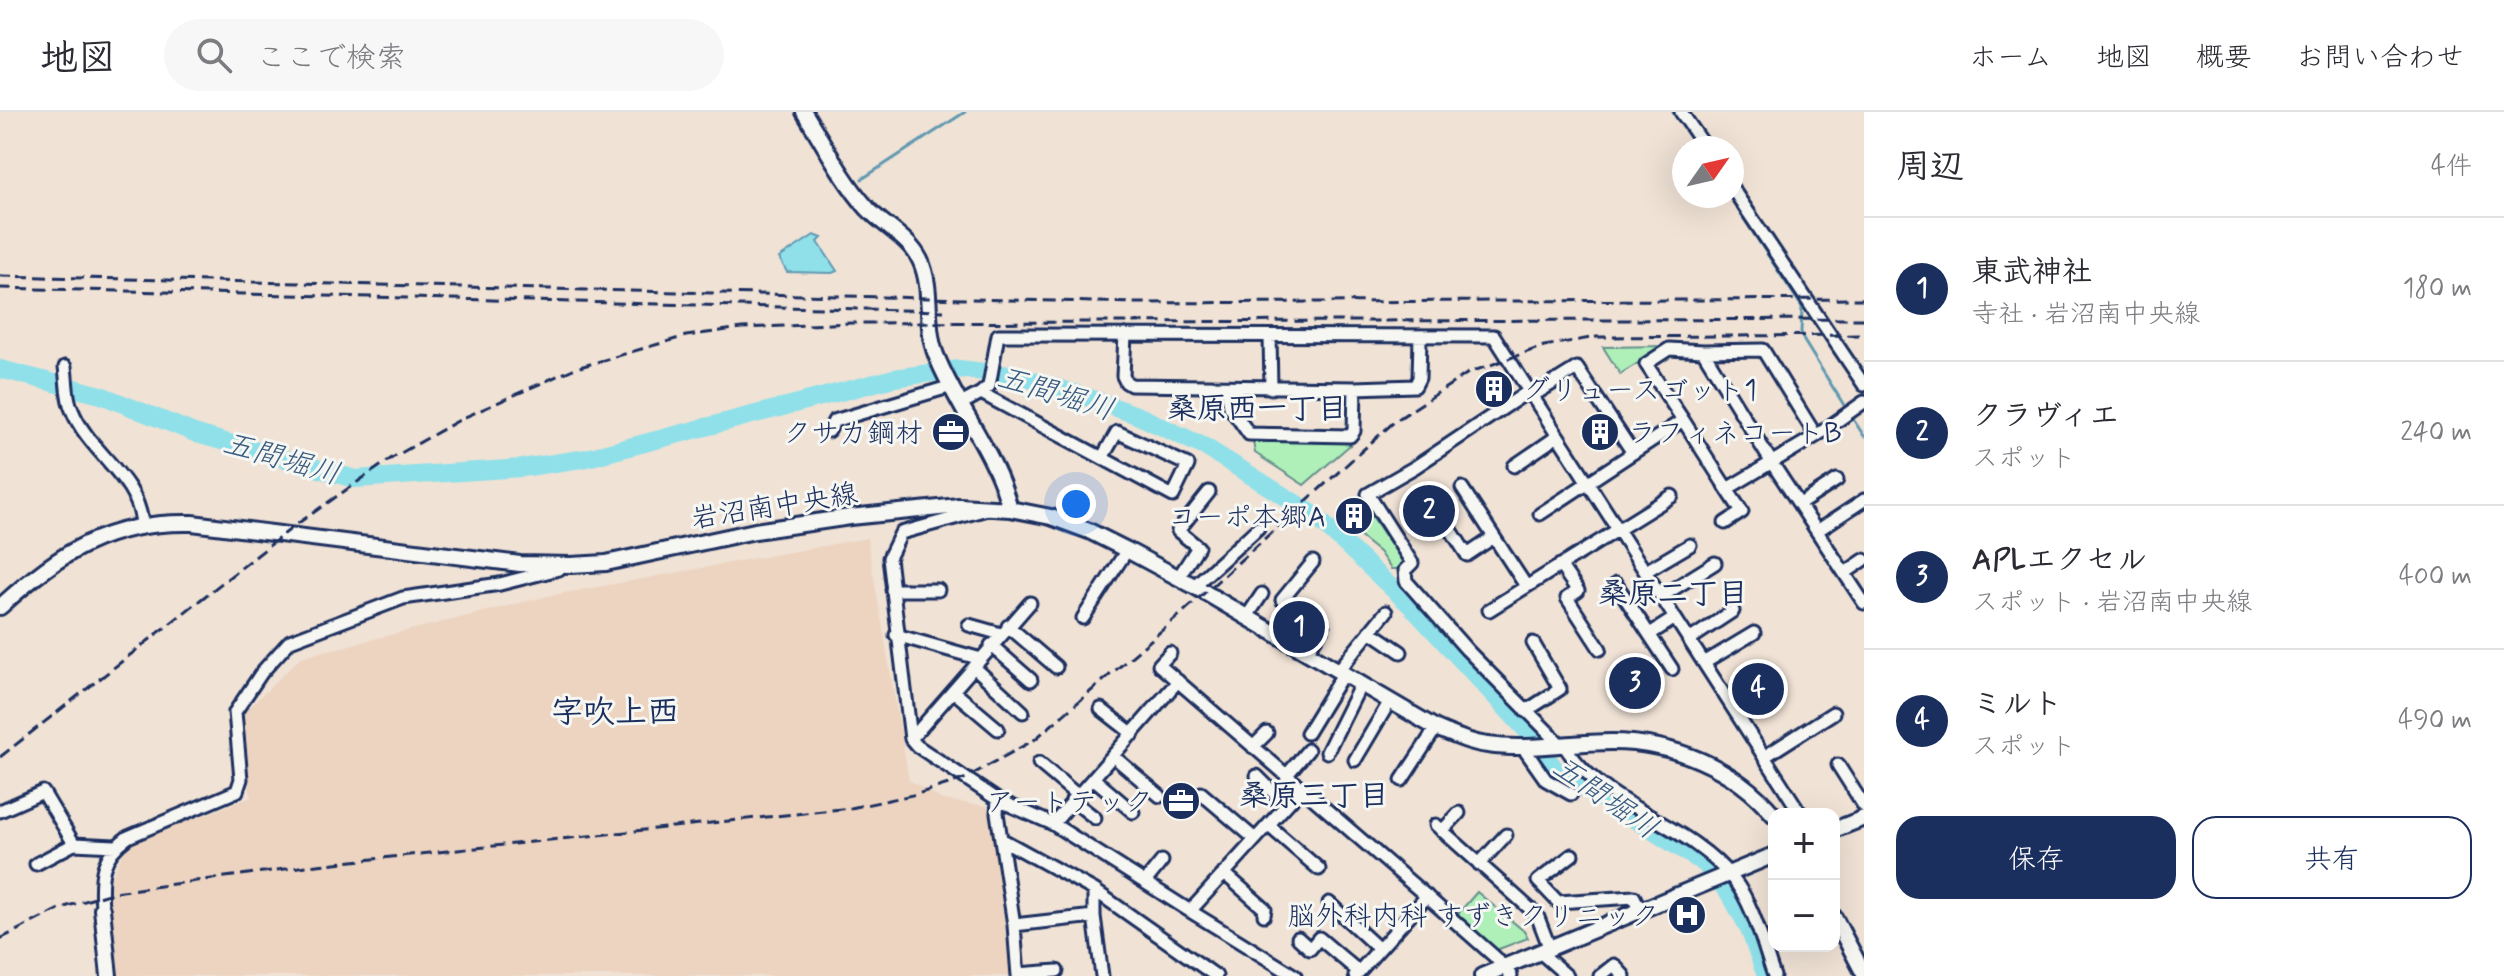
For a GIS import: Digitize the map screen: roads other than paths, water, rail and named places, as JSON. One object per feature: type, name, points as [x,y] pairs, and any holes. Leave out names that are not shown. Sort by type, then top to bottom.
[{"type":"street","points":[[804,112],[866,207],[910,246],[920,260],[927,291],[929,330],[936,356],[1004,485],[1010,509]]},
{"type":"street","points":[[1681,112],[1698,136]]},
{"type":"street","points":[[1744,206],[1864,385]]},
{"type":"street","points":[[961,404],[985,390],[998,335],[1494,336],[1797,808]]},
{"type":"street","points":[[1125,335],[1123,376],[1131,385],[1271,388],[1417,384],[1420,338]]},
{"type":"street","points":[[1270,337],[1271,388]]},
{"type":"street","points":[[1725,523],[1742,512],[1646,364],[1669,349],[1763,350],[1816,436]]},
{"type":"street","points":[[1703,351],[1864,603]]},
{"type":"street","points":[[65,367],[71,409],[85,435],[120,474],[141,507],[142,525]]},
{"type":"street","points":[[1633,453],[1577,368],[1368,494],[1412,563],[1405,570],[1406,581],[1526,711],[1604,788],[1678,833],[1728,875],[1748,907],[1774,976]]},
{"type":"street","points":[[829,431],[834,421],[951,384]]},
{"type":"street","points":[[1227,387],[1230,407],[1249,434],[1350,436],[1354,431],[1355,388]]},
{"type":"street","points":[[985,390],[1102,458],[1173,496],[1188,465],[1117,432],[1102,458]]},
{"type":"street","points":[[1727,489],[1816,436],[1864,402]]},
{"type":"street","points":[[1540,514],[1683,420]]},
{"type":"street","points":[[1514,466],[1558,436]]},
{"type":"street","points":[[1800,504],[1837,480]]},
{"type":"street","points":[[1462,488],[1526,586]]},
{"type":"street","points":[[1178,578],[1198,547],[1178,531],[1209,492]]},
{"type":"street","points":[[1489,610],[1672,496]]},
{"type":"street","points":[[1817,531],[1864,500]]},
{"type":"street","name":"岩沼南中央線","points":[[0,607],[55,560],[74,549],[142,525],[192,523],[520,564],[571,565],[606,563],[755,531],[850,517],[959,506],[992,507],[1051,517],[1127,550],[1436,728],[1486,745],[1561,745]]},
{"type":"street","points":[[992,507],[901,533],[889,558],[911,739],[998,800],[1053,824],[1295,976]]},
{"type":"street","points":[[1448,525],[1467,555],[1494,537]]},
{"type":"street","points":[[1194,586],[1258,528]]},
{"type":"street","points":[[1646,571],[1690,545]]},
{"type":"street","points":[[1083,618],[1127,550]]},
{"type":"street","points":[[1845,573],[1864,560]]},
{"type":"street","points":[[1306,653],[1323,627],[1282,600],[1313,562]]},
{"type":"street","points":[[1662,596],[1715,563]]},
{"type":"street","points":[[109,976],[102,909],[102,875],[107,858],[115,846],[128,837],[237,791],[241,779],[235,712],[262,672],[290,641],[403,598],[500,584],[571,565]]},
{"type":"street","points":[[1560,565],[1578,591],[1567,598],[1600,649]]},
{"type":"street","points":[[1616,584],[1672,669]]},
{"type":"street","points":[[892,590],[938,590]]},
{"type":"street","points":[[1246,618],[1262,594]]},
{"type":"street","points":[[911,739],[1030,603]]},
{"type":"street","points":[[1689,640],[1733,611]]},
{"type":"street","points":[[1307,733],[1340,672],[1386,612]]},
{"type":"street","points":[[1650,634],[1675,618]]},
{"type":"street","points":[[969,625],[1004,630],[1056,667]]},
{"type":"street","points":[[1370,631],[1401,652]]},
{"type":"street","points":[[1704,663],[1754,633]]},
{"type":"street","points":[[896,635],[977,663],[1023,712]]},
{"type":"street","points":[[1526,711],[1560,689],[1533,643]]},
{"type":"street","points":[[991,645],[1031,680]]},
{"type":"street","points":[[1170,653],[1159,665],[1427,896],[1495,957],[1506,972]]},
{"type":"street","points":[[1053,824],[1178,681]]},
{"type":"street","points":[[1327,752],[1361,684]]},
{"type":"street","points":[[953,691],[998,729]]},
{"type":"street","points":[[1355,760],[1390,701]]},
{"type":"street","points":[[1101,709],[1133,734]]},
{"type":"street","points":[[1764,757],[1833,713]]},
{"type":"street","points":[[1402,780],[1436,728]]},
{"type":"street","points":[[1253,747],[1267,733]]},
{"type":"street","points":[[1561,745],[1636,743],[1681,752],[1728,776],[1768,809]]},
{"type":"street","points":[[1525,746],[1546,780],[1571,794]]},
{"type":"street","points":[[1286,776],[1308,750]]},
{"type":"street","points":[[1113,756],[1160,796]]},
{"type":"street","points":[[1039,763],[1095,818]]},
{"type":"street","points":[[1838,765],[1864,806]]},
{"type":"street","points":[[1257,776],[1286,805]]},
{"type":"street","points":[[1093,778],[1133,812]]},
{"type":"street","points":[[1190,911],[1301,789]]},
{"type":"street","points":[[0,811],[43,792],[74,844]]},
{"type":"street","points":[[1201,793],[1255,839]]},
{"type":"street","points":[[998,800],[997,813],[1014,925],[1018,975],[1057,971]]},
{"type":"street","points":[[1459,813],[1439,828],[1537,915],[1545,951],[1567,976]]},
{"type":"street","points":[[1840,828],[1864,818]]},
{"type":"street","points":[[1268,825],[1319,869]]},
{"type":"street","points":[[1479,864],[1506,835]]},
{"type":"street","points":[[1001,839],[1094,890],[1215,976]]},
{"type":"street","points":[[36,864],[74,844],[115,846]]},
{"type":"street","points":[[1572,855],[1538,881],[1558,902],[1634,897],[1641,911]]},
{"type":"street","points":[[1482,976],[1506,972],[1545,951],[1768,858]]},
{"type":"street","points":[[1145,882],[1162,861]]},
{"type":"street","points":[[1224,873],[1265,909],[1264,915]]},
{"type":"street","points":[[1094,890],[1094,916],[1102,976]]},
{"type":"street","points":[[1298,938],[1310,949],[1319,938],[1357,974],[1427,896]]},
{"type":"street","points":[[1329,903],[1379,949]]},
{"type":"street","points":[[1014,925],[1094,916]]},
{"type":"street","points":[[1840,928],[1864,974]]},
{"type":"street","points":[[1600,976],[1614,965],[1624,976]]},
{"type":"water","points":[[814,235],[822,238],[818,242],[837,271],[787,272],[779,258]]},
{"type":"waterway","points":[[862,179],[965,112]]},
{"type":"waterway","points":[[1673,112],[1689,136]]},
{"type":"waterway","points":[[1737,208],[1802,307],[1801,332],[1804,341],[1847,410]]},
{"type":"waterway","name":"五間堀川","points":[[0,369],[101,395],[197,434],[355,479],[522,468],[587,458],[894,378],[959,369],[1018,376],[1081,395],[1139,416],[1205,447],[1313,514],[1411,606],[1529,733],[1556,770],[1705,864],[1731,896],[1749,929],[1766,976]]},
{"type":"waterway","points":[[1851,416],[1864,436]]},
{"type":"waterway","points":[[1250,955],[1284,976]]},
{"type":"railway","points":[[0,276],[1138,303],[1864,299]]},
{"type":"railway","points":[[0,288],[944,311]]},
{"type":"railway","points":[[0,757],[297,524],[392,458],[463,418],[573,369],[686,336],[742,328],[852,323],[1864,319]]},
{"type":"railway","points":[[0,939],[61,908],[115,892],[307,866],[851,808],[917,794],[964,779],[1034,740],[1181,614],[1395,421],[1468,373],[1544,346],[1597,337],[1864,335]]},
{"type":"place","name":"グリュースゴット1","points":[[1494,389]]},
{"type":"place","name":"クサカ鋼材","points":[[951,432]]},
{"type":"place","name":"ラフィネコートB","points":[[1600,432]]},
{"type":"place","name":"クラヴィエ","points":[[1429,511]]},
{"type":"place","name":"コーポ本郷A","points":[[1354,516]]},
{"type":"place","name":"東武神社","points":[[1299,627]]},
{"type":"place","name":"APLエクセル","points":[[1635,683]]},
{"type":"place","name":"ミルト","points":[[1758,689]]},
{"type":"place","name":"アートテック","points":[[1181,801]]},
{"type":"place","name":"脳外科内科 すずきクリニック","points":[[1687,915]]},
{"type":"district","name":"桑原西一丁目","points":[[1257,408]]},
{"type":"district","name":"桑原二丁目","points":[[1673,593]]},
{"type":"district","name":"字吹上西","points":[[615,711]]},
{"type":"district","name":"桑原三丁目","points":[[1314,795]]}]
